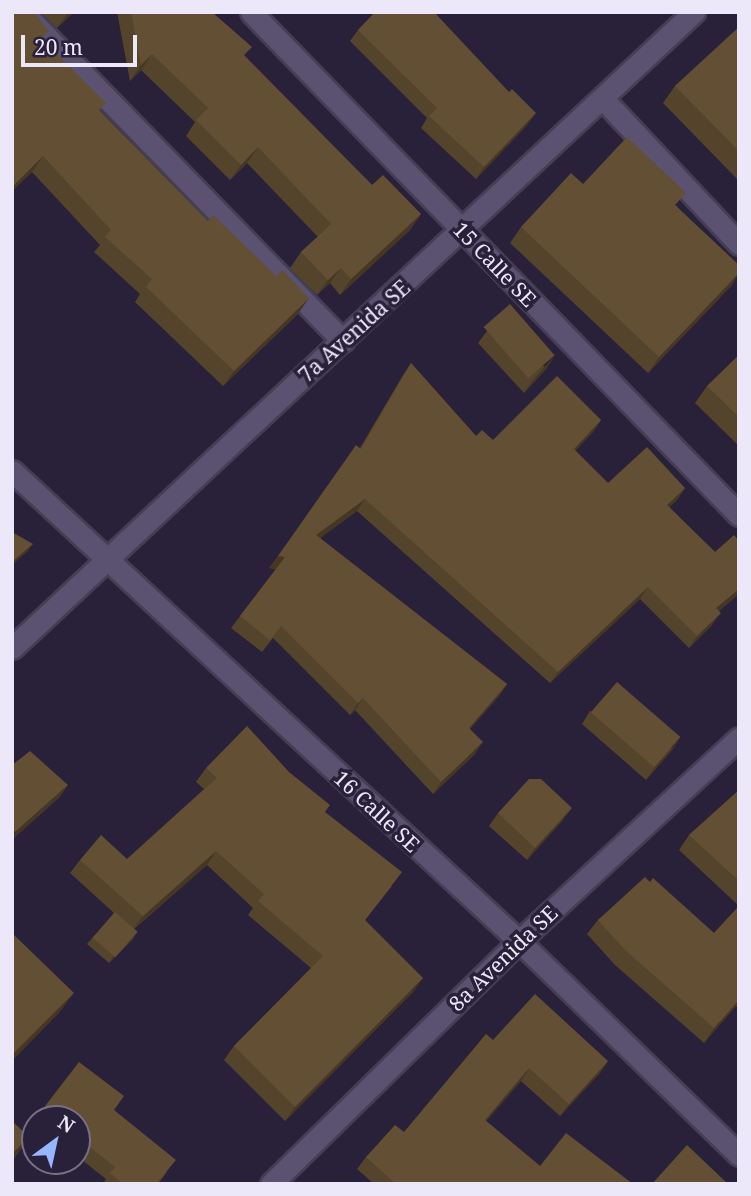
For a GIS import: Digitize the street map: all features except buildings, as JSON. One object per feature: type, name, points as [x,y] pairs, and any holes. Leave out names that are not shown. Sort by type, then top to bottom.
[{"type":"street","points":[[23,12],[344,341]]},
{"type":"street","name":"15 Calle SE","points":[[251,12],[739,515]]},
{"type":"street","name":"7a Avenida SE","points":[[12,648],[103,560],[463,232],[694,12]]},
{"type":"street","points":[[603,99],[739,244]]},
{"type":"street","name":"16 Calle SE","points":[[12,471],[103,560],[519,941],[739,1155]]},
{"type":"street","name":"8a Avenida SE","points":[[271,1184],[519,941],[739,738]]}]
